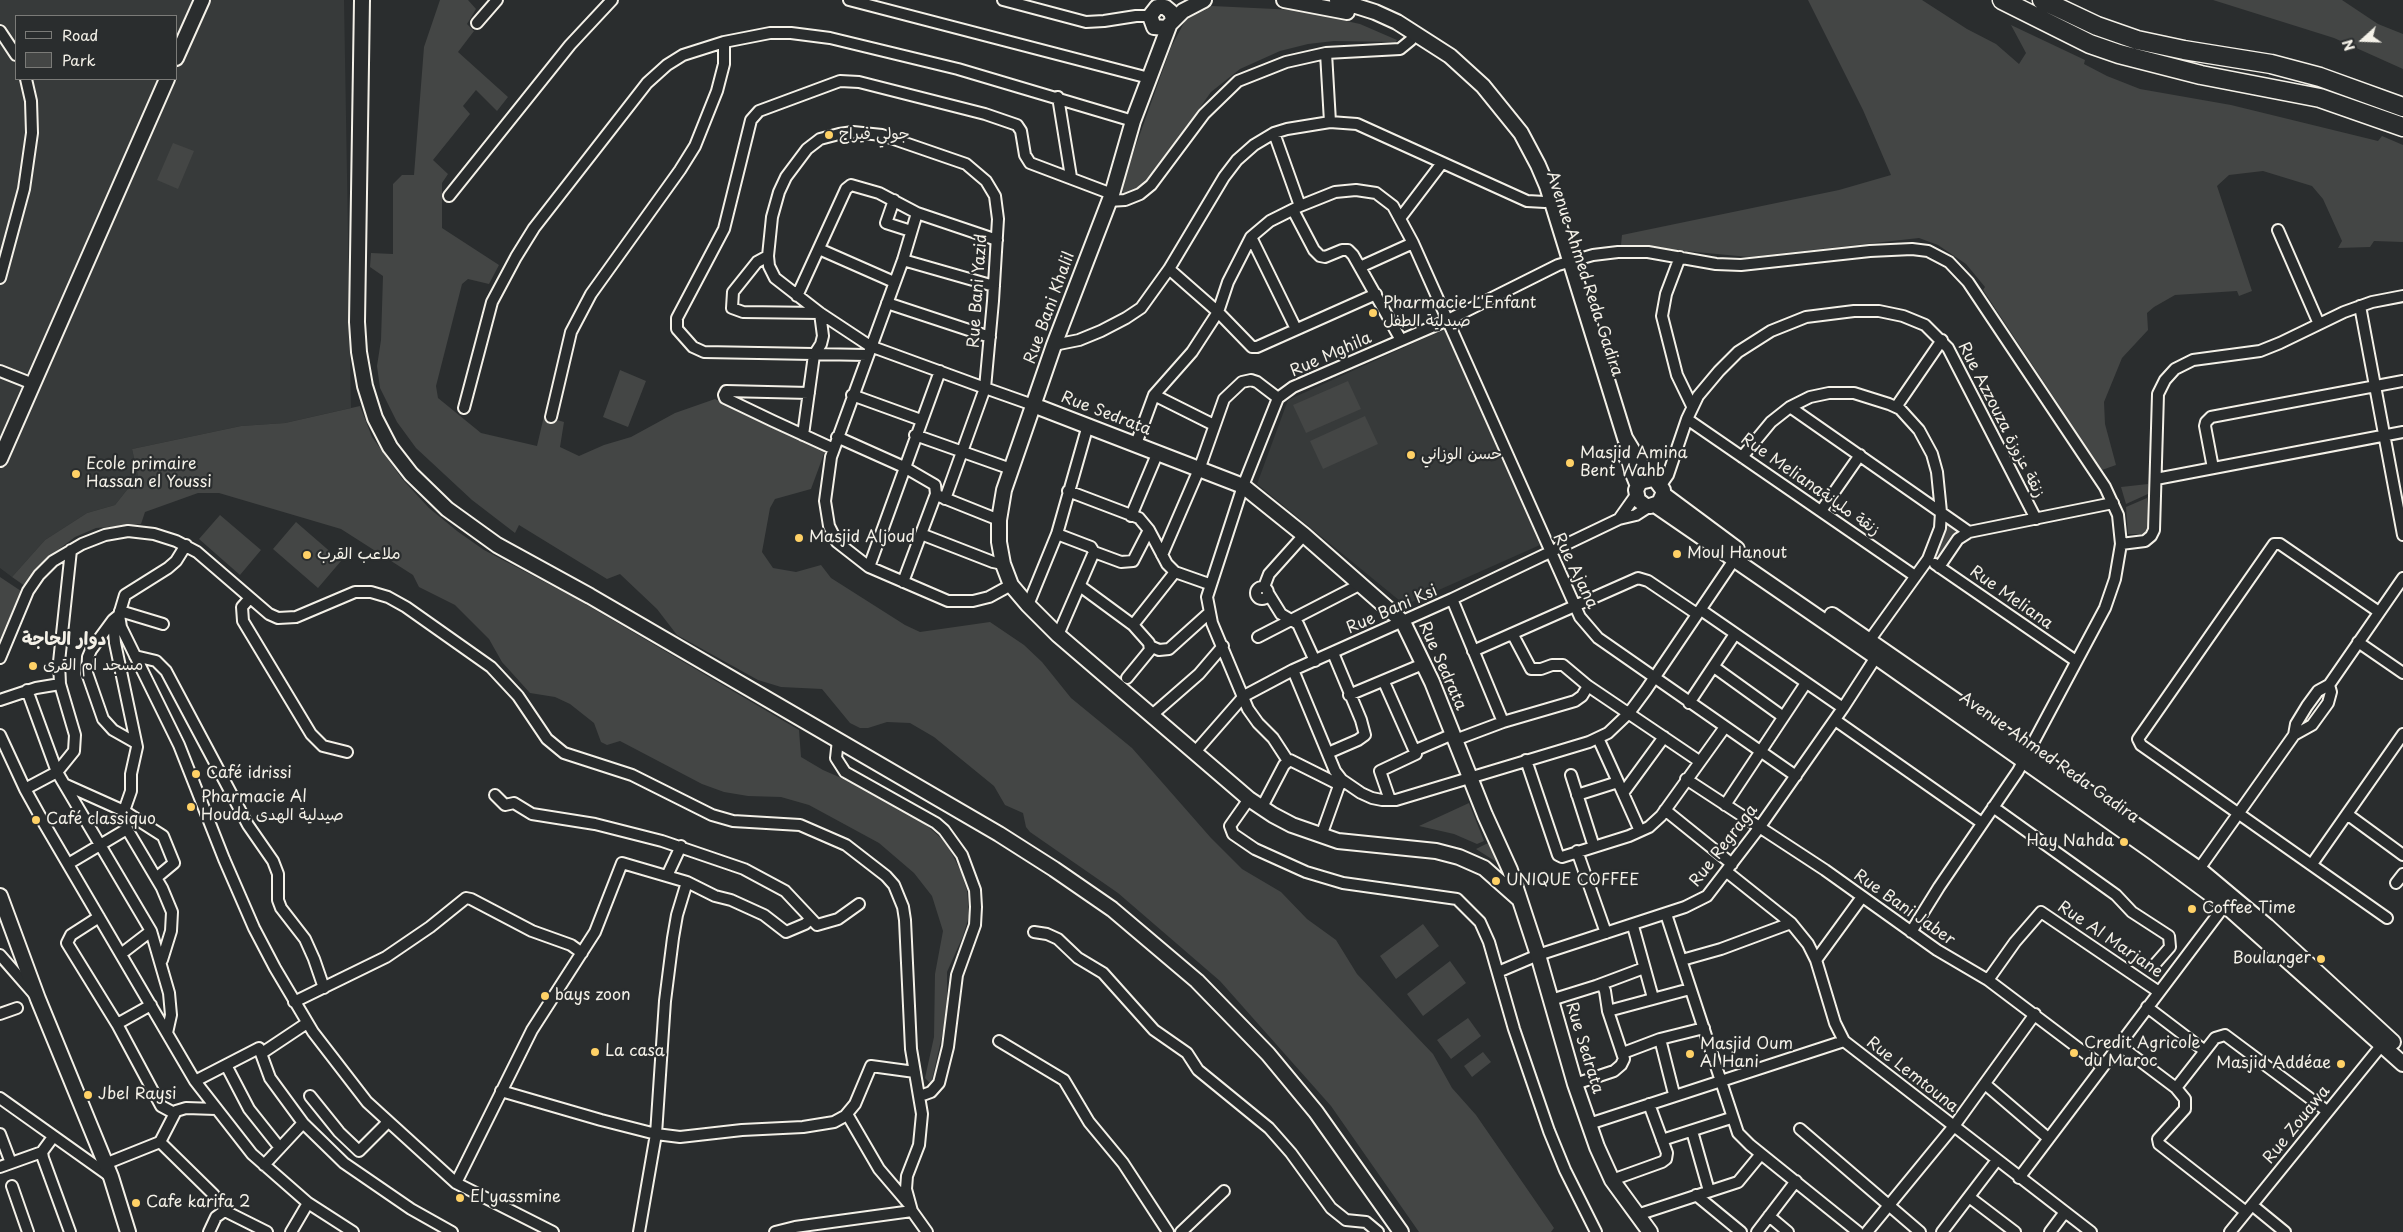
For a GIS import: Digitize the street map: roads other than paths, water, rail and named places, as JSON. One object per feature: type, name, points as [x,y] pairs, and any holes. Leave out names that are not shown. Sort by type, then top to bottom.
[{"type":"highway","points":[[2002,0],[2090,44],[2119,54],[2201,75],[2320,98],[2403,127]]},
{"type":"highway","points":[[2042,0],[2097,26],[2137,40],[2184,50],[2272,64],[2320,77],[2403,107]]},
{"type":"street","points":[[178,54],[202,0]]},
{"type":"street","points":[[362,0],[358,337],[361,369],[369,404],[390,447],[422,487],[446,509],[480,534],[838,740],[1054,869],[1112,909],[1169,956],[1224,1008],[1284,1072],[1316,1112],[1401,1232]]},
{"type":"street","points":[[478,22],[497,0]]},
{"type":"street","points":[[449,196],[570,45],[612,0]]},
{"type":"street","points":[[849,0],[1149,78]]},
{"type":"street","points":[[1003,0],[1086,22],[1136,16],[1165,7],[1171,20]]},
{"type":"street","name":"Rue Bani Khalil","points":[[1176,0],[1161,48],[1133,120],[1110,198],[1054,345],[1004,490],[999,520],[1003,564],[1011,585],[1058,636],[1249,799],[1292,825],[1321,836],[1353,844],[1436,851],[1459,857],[1484,868],[1519,899]]},
{"type":"street","points":[[1153,10],[1162,29],[1171,20],[1204,0]]},
{"type":"street","name":"Avenue Ahmed Reda Gadira","points":[[1284,0],[1325,6],[1351,13],[1377,22],[1411,40],[1455,71],[1489,106],[1520,146],[1535,176],[1568,262],[1610,414],[1637,491]]},
{"type":"street","name":"Avenue Ahmed Reda Gadira","points":[[1337,0],[1375,12],[1418,34],[1450,56],[1488,91],[1521,133],[1538,165],[1625,438],[1636,459],[1658,491],[1737,555],[1876,657],[2199,869],[2229,900],[2385,1041],[2403,1064]]},
{"type":"street","points":[[1153,10],[1161,48]]},
{"type":"street","points":[[0,31],[15,54]]},
{"type":"street","points":[[464,408],[492,302],[516,257],[534,228],[647,83],[676,59],[724,42],[770,33],[791,33],[830,38],[958,69],[1133,120]]},
{"type":"street","points":[[869,351],[814,355],[704,352],[680,335],[676,324],[677,318],[724,229],[751,120],[759,111],[840,81],[860,82],[985,114],[1017,125],[1021,131],[1025,155],[1030,163],[1071,177],[1110,198],[1125,200],[1140,194],[1151,185],[1204,114],[1238,81],[1286,62],[1326,53],[1400,49],[1411,40]]},
{"type":"street","points":[[551,417],[571,332],[591,294],[680,170],[695,146],[717,91],[724,64],[724,42]]},
{"type":"street","points":[[1326,53],[1330,122]]},
{"type":"street","points":[[0,278],[24,189],[32,133],[31,101],[26,80]]},
{"type":"street","points":[[0,459],[167,80]]},
{"type":"street","points":[[1058,97],[1071,177]]},
{"type":"street","points":[[1054,345],[1079,340],[1126,318],[1141,308],[1169,269],[1224,177],[1254,145],[1274,133],[1287,129],[1330,122],[1365,127],[1527,201],[1545,202]]},
{"type":"street","name":"Rue Bani Yazid","points":[[768,256],[772,217],[779,192],[786,177],[807,149],[830,136],[853,132],[868,133],[942,155],[966,164],[978,173],[995,196],[998,218],[997,240],[985,388],[962,450],[921,534],[903,582]]},
{"type":"street","points":[[1274,133],[1297,208],[1314,250],[1320,256],[1325,257],[1342,250],[1348,250],[1376,294],[1401,340]]},
{"type":"street","points":[[1401,217],[1442,163]]},
{"type":"street","points":[[797,296],[849,186],[854,184],[894,200],[917,213],[997,240]]},
{"type":"street","name":"Rue Ajana","points":[[1251,237],[1270,221],[1335,192],[1368,191],[1384,198],[1401,217],[1549,553],[1574,608],[1587,627],[1598,638],[1689,703],[1796,776]]},
{"type":"street","points":[[894,200],[886,220],[887,224],[911,231]]},
{"type":"street","points":[[917,213],[903,260],[837,437],[827,478],[825,501],[828,526],[837,542],[869,567],[948,601],[961,603],[989,597],[1011,585]]},
{"type":"street","points":[[2278,230],[2318,324]]},
{"type":"street","points":[[1136,444],[1154,395],[1192,352],[1218,312],[1228,282],[1251,237]]},
{"type":"street","points":[[1251,237],[1296,329]]},
{"type":"street","points":[[1360,268],[1413,243]]},
{"type":"street","points":[[819,249],[894,282]]},
{"type":"street","name":"Rue Mghila","points":[[1209,613],[1207,597],[1210,584],[1243,486],[1278,398],[1293,387],[1448,320],[1568,262],[1618,252],[1648,252],[1729,266],[1895,250],[1920,250],[1942,258],[1955,267],[1968,282],[2105,487],[2114,503],[2120,524],[2121,544],[2111,592],[2026,757],[1911,932]]},
{"type":"street","points":[[820,313],[743,312],[732,308],[733,292],[757,262],[768,256],[769,266],[775,278],[869,351]]},
{"type":"street","points":[[1680,257],[1666,294],[1662,316],[1677,375],[1692,406]]},
{"type":"street","points":[[903,260],[994,286]]},
{"type":"street","points":[[1169,269],[1218,312],[1252,347],[1257,347],[1376,294]]},
{"type":"street","points":[[2121,544],[2145,541],[2153,533],[2158,394],[2169,374],[2182,364],[2193,360],[2244,354],[2270,348],[2360,306],[2403,296]]},
{"type":"street","points":[[887,303],[990,336]]},
{"type":"street","points":[[2360,306],[2403,535]]},
{"type":"street","name":"Rue Azzouza زنقة عزوزة","points":[[1658,491],[1692,406],[1714,376],[1738,352],[1771,331],[1806,317],[1866,310],[1892,313],[1925,325],[1942,340],[1972,392],[2036,519]]},
{"type":"street","points":[[803,435],[814,355],[823,336],[820,313]]},
{"type":"street","points":[[1896,407],[1942,340]]},
{"type":"street","name":"Rue Sedrata","points":[[869,351],[940,371],[1088,425],[1243,486],[1304,535],[1403,622],[1423,664],[1510,870],[1589,1124],[1612,1180],[1650,1232]]},
{"type":"street","points":[[0,371],[33,384]]},
{"type":"street","points":[[869,567],[940,371]]},
{"type":"street","points":[[2213,468],[2205,426],[2211,417],[2403,381]]},
{"type":"street","points":[[1162,555],[1200,468],[1224,399],[1242,382],[1257,382],[1278,398]]},
{"type":"street","points":[[809,393],[724,392],[726,398],[834,449]]},
{"type":"street","points":[[1742,457],[1771,422],[1790,407],[1810,397],[1842,392],[1866,395],[1896,407],[1913,423],[1932,454],[1939,479],[1942,512],[1937,538],[1928,559],[1869,640]]},
{"type":"street","points":[[852,395],[921,420]]},
{"type":"street","points":[[1154,395],[1214,425]]},
{"type":"street","points":[[1790,407],[1969,532]]},
{"type":"street","name":"Rue Melianaزنقة مليانة","points":[[1687,419],[1915,576]]},
{"type":"street","points":[[1028,605],[1056,534],[1088,425]]},
{"type":"street","points":[[2156,479],[2403,432]]},
{"type":"street","points":[[916,435],[1011,469]]},
{"type":"street","points":[[837,437],[904,467],[934,483],[940,496],[999,520]]},
{"type":"street","points":[[1131,516],[1158,452]]},
{"type":"street","points":[[1821,511],[1860,455]]},
{"type":"street","points":[[1620,519],[1637,491],[1644,480],[1658,491],[1641,504],[1637,491]]},
{"type":"street","points":[[1068,491],[1142,521],[1162,555],[1175,572],[1210,584]]},
{"type":"street","name":"Rue Bani Ksi","points":[[1195,752],[1244,696],[1293,670],[1403,622],[1620,519],[1636,515],[1658,491]]},
{"type":"street","points":[[1939,567],[1958,539],[1969,532],[2114,503]]},
{"type":"street","points":[[1056,534],[1091,547],[1094,552],[1121,562],[1133,561],[1136,558],[1149,530]]},
{"type":"street","points":[[0,658],[22,601],[33,583],[53,562],[71,550],[94,539],[128,531],[154,534],[186,545],[204,558],[269,614],[289,618],[347,594],[363,591],[380,594],[406,607],[491,667],[518,696],[547,739],[564,753],[632,775],[712,815],[733,821],[800,826],[846,845],[886,876],[894,886],[903,907],[910,1031],[920,1096],[921,1129],[919,1145],[907,1176],[906,1189],[910,1207]]},
{"type":"street","points":[[921,534],[993,562],[1003,564]]},
{"type":"street","points":[[1304,535],[1269,574],[1266,590],[1281,614],[1291,619],[1300,627],[1315,661]]},
{"type":"street","points":[[2379,612],[2280,544],[2274,544],[2139,737],[2141,745],[2386,918]]},
{"type":"street","points":[[136,743],[113,730],[103,719],[87,673],[88,657],[91,650],[117,615],[125,595],[168,568],[176,561],[186,545]]},
{"type":"street","points":[[25,789],[57,772],[69,760],[75,743],[60,684],[59,662],[71,550]]},
{"type":"street","points":[[1058,636],[1094,552]]},
{"type":"street","points":[[1080,586],[1132,625],[1150,646],[1159,650],[1169,649],[1209,613],[1252,716],[1273,738],[1288,761],[1341,782],[1361,793],[1382,800],[1390,800],[1598,738],[1617,726],[1629,713],[1654,678],[1737,555]]},
{"type":"street","name":"Avenue Ahmed Reda Gadira","points":[[1737,555],[1869,640],[2156,854],[2229,900]]},
{"type":"street","name":"Rue Meliana","points":[[1928,559],[2076,661]]},
{"type":"street","points":[[1132,625],[1175,572]]},
{"type":"street","points":[[1473,651],[1574,608],[1624,583],[1642,578],[1735,634],[1843,708]]},
{"type":"street","points":[[2199,869],[2294,735],[2296,724],[2304,710],[2318,691],[2329,685],[2403,578]]},
{"type":"street","points":[[1258,637],[1361,584]]},
{"type":"street","points":[[250,598],[242,607],[243,621],[311,734],[323,746],[347,752]]},
{"type":"street","points":[[1452,599],[1503,722]]},
{"type":"street","points":[[117,615],[163,624]]},
{"type":"street","points":[[117,615],[134,656],[179,745],[254,928],[307,1023],[350,1083],[388,1122],[456,1183],[551,1232]]},
{"type":"street","points":[[117,615],[114,643],[136,743],[130,791],[124,811],[127,829],[156,878],[172,912],[171,931],[162,960]]},
{"type":"street","points":[[1513,634],[1532,668],[1541,669],[1552,665],[1563,665],[1588,686],[1700,761]]},
{"type":"street","points":[[1689,703],[1735,634]]},
{"type":"street","points":[[2358,642],[2403,673]]},
{"type":"street","points":[[1127,678],[1150,646]]},
{"type":"street","points":[[1152,715],[1198,674],[1223,646]]},
{"type":"street","points":[[1328,754],[1365,735],[1361,720],[1349,696],[1333,653]]},
{"type":"street","points":[[134,656],[156,661],[166,671],[244,817],[273,861],[278,874],[278,900],[281,908],[305,939],[324,988]]},
{"type":"street","name":"Rue Regraga","points":[[1498,972],[1538,955],[1666,914],[1707,896],[1730,868],[1796,776],[1876,657]]},
{"type":"street","points":[[1349,696],[1423,664]]},
{"type":"street","points":[[1714,667],[1782,716]]},
{"type":"street","points":[[1293,670],[1341,782],[1321,836]]},
{"type":"street","points":[[1384,682],[1416,750],[1415,756],[1380,771],[1390,800]]},
{"type":"street","points":[[1725,805],[1782,716],[1806,683]]},
{"type":"street","points":[[0,700],[27,690],[60,684]]},
{"type":"street","points":[[2294,735],[2312,725],[2328,702],[2331,692],[2329,685]]},
{"type":"street","points":[[1416,750],[1575,701],[1582,696],[1588,686]]},
{"type":"street","points":[[27,690],[57,772],[102,845],[151,931],[162,960],[171,1005],[167,1033]]},
{"type":"street","points":[[1835,720],[1982,823]]},
{"type":"street","points":[[1526,760],[1559,856],[1594,847],[1649,826],[1665,810],[1725,727]]},
{"type":"street","points":[[2312,864],[2403,734]]},
{"type":"street","points":[[0,735],[25,789],[195,1081],[252,1154],[308,1203],[353,1232]]},
{"type":"street","points":[[1622,793],[1664,737]]},
{"type":"street","points":[[1598,738],[1640,831]]},
{"type":"street","points":[[838,740],[836,758],[845,772],[936,823],[947,834],[962,855],[974,890],[976,907],[974,925],[957,975],[948,1047],[938,1083],[931,1092],[920,1096]]},
{"type":"street","points":[[1262,807],[1284,765],[1288,761]]},
{"type":"street","points":[[1571,775],[1594,847]]},
{"type":"street","name":"Rue Bani Jaber","points":[[1686,779],[1758,828],[1790,847],[1937,950],[1988,980],[2102,1066]]},
{"type":"street","points":[[1577,795],[1618,782]]},
{"type":"street","points":[[65,785],[124,811],[165,839],[174,864],[156,878]]},
{"type":"street","points":[[495,795],[505,805],[514,803],[532,814],[596,824],[682,846],[708,858],[744,869],[775,884],[798,902],[810,919],[817,925],[823,925],[838,919],[859,904]]},
{"type":"street","points":[[1249,799],[1230,826],[1233,834],[1255,849],[1282,862],[1344,884],[1457,898],[1480,922],[1549,1131],[1565,1170],[1596,1232]]},
{"type":"street","points":[[1993,807],[2116,895],[2130,910],[2169,936],[2170,947],[2156,963]]},
{"type":"street","name":"Rue Lemtouna","points":[[1665,810],[1791,923],[1808,944],[1816,960],[1835,1023],[1844,1041],[2091,1232]]},
{"type":"street","points":[[2347,814],[2403,854]]},
{"type":"street","points":[[68,864],[127,829]]},
{"type":"street","points":[[667,876],[682,846]]},
{"type":"street","points":[[1577,852],[1606,933]]},
{"type":"street","points":[[456,1183],[546,1005],[595,932],[622,863],[687,882],[715,896],[748,907],[764,915],[786,932],[805,924],[810,919]]},
{"type":"street","points":[[2396,883],[2403,874]]},
{"type":"street","points":[[639,1232],[656,1134],[665,1001],[677,915],[687,882]]},
{"type":"street","points":[[0,896],[38,999],[111,1178],[128,1232]]},
{"type":"street","points":[[1816,960],[1862,897]]},
{"type":"street","points":[[294,1002],[399,950],[466,898],[472,899],[532,931],[570,945],[582,953]]},
{"type":"street","points":[[2019,1178],[2229,900]]},
{"type":"street","points":[[0,911],[12,927]]},
{"type":"street","name":"Rue Al Marjane","points":[[1988,980],[2015,942],[2041,912],[2159,992]]},
{"type":"street","points":[[1666,914],[1721,1080],[1731,1118],[1742,1139],[1858,1232]]},
{"type":"street","points":[[99,917],[71,935],[67,941],[118,1024],[162,1106],[174,1113]]},
{"type":"street","points":[[1682,960],[1721,949],[1791,923]]},
{"type":"street","points":[[1633,926],[1653,998]]},
{"type":"street","points":[[121,954],[151,931]]},
{"type":"street","points":[[1034,932],[1047,934],[1058,939],[1078,958],[1103,973],[1146,1022],[1187,1053],[1198,1070],[1269,1128],[1291,1153],[1331,1208],[1346,1220],[1366,1222],[1378,1232]]},
{"type":"street","points":[[0,955],[38,999]]},
{"type":"street","points":[[1551,1000],[1644,968]]},
{"type":"street","points":[[1575,1084],[1618,1069],[1624,1059],[1608,1011],[1602,984]]},
{"type":"street","points":[[1608,1011],[1690,989]]},
{"type":"street","points":[[118,1024],[151,1005]]},
{"type":"street","points":[[2147,1007],[2205,1051]]},
{"type":"street","points":[[0,1014],[17,1008]]},
{"type":"street","points":[[1867,1232],[1954,1126],[2035,1014]]},
{"type":"street","points":[[262,1053],[307,1023]]},
{"type":"street","points":[[1623,1053],[1660,1039],[1704,1028]]},
{"type":"street","points":[[2176,1088],[2218,1036],[2228,1036],[2327,1112]]},
{"type":"street","points":[[1660,1039],[1674,1094]]},
{"type":"street","points":[[999,1041],[1064,1080],[1089,1122],[1123,1163],[1168,1232]]},
{"type":"street","points":[[1589,1124],[1674,1094],[1844,1041]]},
{"type":"street","name":"Avenue Ahmed Reda Gadira","points":[[2385,1041],[2403,1051]]},
{"type":"street","name":"Rue Zouawa","points":[[2230,1232],[2385,1041]]},
{"type":"street","points":[[2119,1044],[2176,1088],[2185,1099],[2186,1106],[2158,1139],[2158,1142],[2285,1232]]},
{"type":"street","points":[[195,1081],[256,1048],[262,1053],[270,1078],[303,1123],[351,1168],[411,1209],[452,1232]]},
{"type":"street","points":[[226,1065],[249,1109],[280,1148]]},
{"type":"street","points":[[501,1091],[571,1112],[656,1134],[680,1137],[742,1130],[803,1127],[834,1122],[847,1114],[856,1104],[871,1066],[915,1072]]},
{"type":"street","points":[[1985,1084],[2048,1138]]},
{"type":"street","points":[[310,1096],[339,1132],[359,1151],[388,1122]]},
{"type":"street","points":[[0,1098],[111,1178]]},
{"type":"street","points":[[1612,1180],[1665,1161],[1667,1153],[1649,1104]]},
{"type":"street","points":[[105,1164],[160,1142],[174,1113],[186,1108],[216,1108]]},
{"type":"street","points":[[847,1114],[878,1169],[910,1207],[927,1232]]},
{"type":"street","points":[[1662,1140],[1731,1118]]},
{"type":"street","points":[[264,1165],[303,1123]]},
{"type":"street","points":[[1800,1129],[1920,1232]]},
{"type":"street","points":[[1692,1131],[1709,1191]]},
{"type":"street","points":[[0,1134],[11,1163]]},
{"type":"street","points":[[0,1168],[42,1152],[53,1138]]},
{"type":"street","points":[[160,1142],[214,1195]]},
{"type":"street","points":[[42,1152],[70,1232]]},
{"type":"street","points":[[1637,1215],[1738,1182],[1760,1154]]},
{"type":"street","points":[[1942,1232],[1997,1160]]},
{"type":"street","points":[[1757,1232],[1796,1181]]},
{"type":"street","points":[[12,1186],[28,1232]]},
{"type":"street","points":[[1181,1232],[1224,1191]]},
{"type":"street","points":[[1696,1195],[1741,1232]]},
{"type":"street","points":[[1969,1197],[2015,1232]]},
{"type":"street","points":[[292,1232],[308,1203]]},
{"type":"street","points":[[775,1232],[910,1207]]},
{"type":"street","points":[[210,1232],[216,1217],[223,1212],[267,1232]]},
{"type":"street","points":[[2050,1232],[2065,1212]]},
{"type":"street","points":[[1770,1216],[1788,1232]]},
{"type":"street","points":[[1995,1232],[2002,1223]]},
{"type":"place","name":"جولي فيراج","points":[[829,135]]},
{"type":"place","name":"Pharmacie L'Enfant صيدلية الطفل","points":[[1373,313]]},
{"type":"place","name":"حسن الوزاني","points":[[1411,455]]},
{"type":"place","name":"Masjid Amina Bent Wahb","points":[[1570,463]]},
{"type":"place","name":"Ecole primaire Hassan el Youssi","points":[[76,474]]},
{"type":"place","name":"Masjid Aljoud","points":[[799,538]]},
{"type":"place","name":"Moul Hanout","points":[[1677,554]]},
{"type":"place","name":"ملاعب القرب","points":[[307,555]]},
{"type":"place","name":"مسجد ام القرى","points":[[33,666]]},
{"type":"place","name":"Café idrissi","points":[[196,774]]},
{"type":"place","name":"Pharmacie Al Houda صيدلية الهدى","points":[[191,807]]},
{"type":"place","name":"Café classiquo","points":[[36,820]]},
{"type":"place","name":"Hay Nahda","points":[[2124,842]]},
{"type":"place","name":"UNIQUE COFFEE","points":[[1496,881]]},
{"type":"place","name":"Coffee Time","points":[[2192,909]]},
{"type":"place","name":"Boulanger","points":[[2321,959]]},
{"type":"place","name":"bays zoon","points":[[545,996]]},
{"type":"place","name":"La casa","points":[[595,1052]]},
{"type":"place","name":"Credit Agricole du Maroc","points":[[2074,1053]]},
{"type":"place","name":"Masjid Oum Al Hani","points":[[1690,1054]]},
{"type":"place","name":"Masjid Addéae","points":[[2341,1064]]},
{"type":"place","name":"Jbel Raysi","points":[[88,1095]]},
{"type":"place","name":"El yassmine","points":[[460,1198]]},
{"type":"place","name":"Cafe karifa 2","points":[[136,1203]]},
{"type":"district","name":"دوار الحاجة","points":[[64,640]]}]
